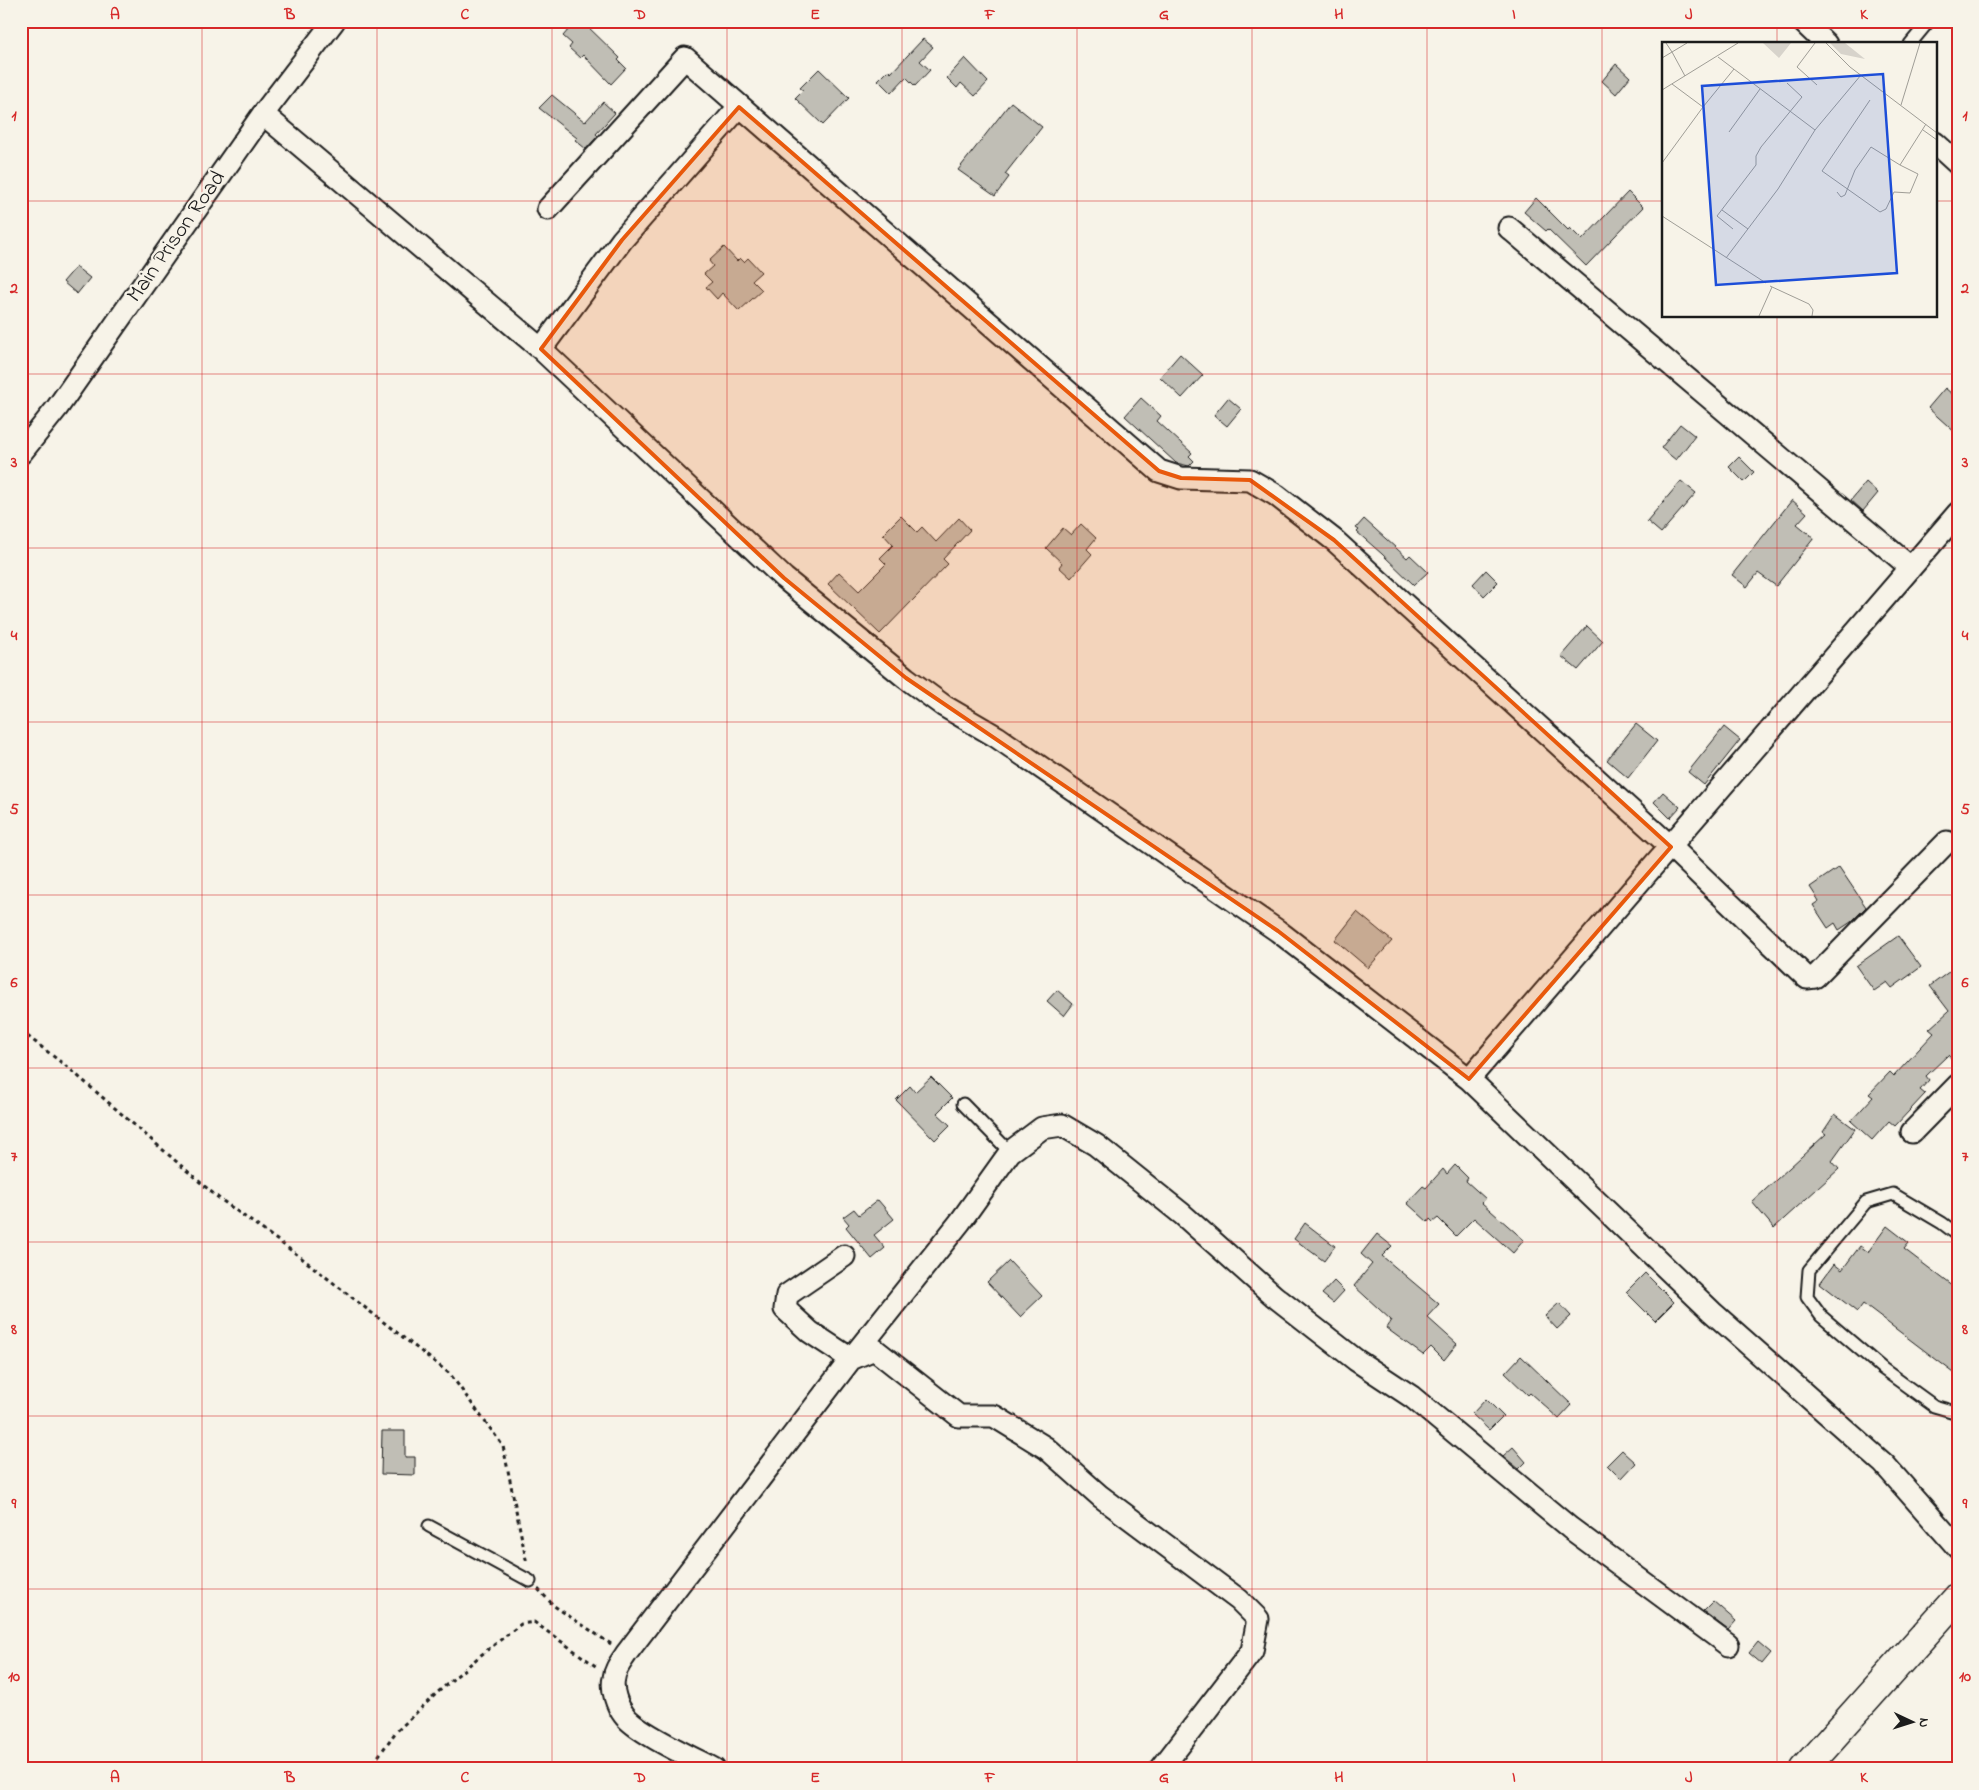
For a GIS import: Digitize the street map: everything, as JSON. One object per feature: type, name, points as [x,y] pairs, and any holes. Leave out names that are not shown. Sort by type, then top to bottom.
[{"type":"highway","points":[[1804,1769],[1958,1597]]},
{"type":"street","name":"Main Prison Road","points":[[21,453],[57,408],[263,114],[334,21]]},
{"type":"street","points":[[1802,21],[1824,42]]},
{"type":"street","points":[[548,209],[685,58],[1159,471],[1180,478],[1250,480],[1276,495],[1334,540],[1672,846],[1807,978],[1815,977],[1947,842]]},
{"type":"street","points":[[541,349],[622,240],[739,107]]},
{"type":"street","points":[[263,114],[541,349],[784,578],[906,678],[944,706],[997,737],[1278,931],[1469,1079],[1712,1312],[1884,1464],[1958,1548]]},
{"type":"street","points":[[1936,144],[1958,164]]},
{"type":"street","points":[[1509,228],[1910,567]]},
{"type":"street","points":[[1469,1079],[1958,513]]},
{"type":"street","points":[[1912,1132],[1958,1085]]},
{"type":"street","points":[[714,1769],[637,1727],[624,1715],[614,1692],[613,1679],[626,1654],[851,1358],[960,1222],[1010,1152],[1042,1128],[1062,1125],[1096,1145],[1182,1214],[1281,1302],[1356,1360],[1412,1397],[1570,1528],[1728,1645]]},
{"type":"street","points":[[844,1256],[788,1295],[785,1309],[810,1332],[851,1358]]},
{"type":"street","points":[[851,1358],[874,1349],[959,1416],[994,1416],[1046,1448],[1100,1496],[1239,1600],[1258,1619],[1252,1652],[1160,1769]]},
{"type":"lane","points":[[1912,42],[1929,21]]},
{"type":"lane","points":[[962,1104],[1010,1152]]},
{"type":"lane","points":[[1958,1235],[1942,1223],[1893,1194],[1866,1202],[1809,1270],[1807,1297],[1821,1316],[1883,1369],[1934,1406],[1958,1413]]},
{"type":"lane","points":[[429,1526],[530,1581]]},
{"type":"path","points":[[21,1031],[71,1070],[216,1196],[299,1256],[450,1374],[503,1446],[530,1581],[554,1606],[626,1654]]},
{"type":"path","points":[[369,1769],[395,1733],[474,1661],[521,1624],[534,1622],[613,1679]]},
{"type":"highlighted area","points":[[739,107],[1159,471],[1181,478],[1250,480],[1334,540],[1671,847],[1469,1079],[1278,931],[906,678],[784,578],[541,349],[622,240]]},
{"type":"building","points":[[576,21],[582,21],[620,58],[618,60],[626,68],[611,84],[583,55],[580,58],[569,48],[572,44],[563,36]]},
{"type":"building","points":[[923,39],[933,47],[920,61],[930,70],[915,86],[906,77],[891,93],[878,80],[888,70],[891,73]]},
{"type":"building","points":[[965,58],[988,82],[975,96],[961,83],[957,88],[947,78]]},
{"type":"building","points":[[1616,64],[1630,77],[1616,94],[1602,81]]},
{"type":"building","points":[[819,69],[849,98],[823,125],[795,98],[803,90],[800,88]]},
{"type":"building","points":[[552,95],[585,122],[603,102],[615,113],[596,134],[598,136],[586,149],[575,140],[577,138],[539,108]]},
{"type":"building","points":[[1011,102],[1042,127],[1005,174],[1009,177],[995,196],[958,170]]},
{"type":"building","points":[[1628,192],[1643,207],[1586,266],[1548,229],[1546,231],[1524,212],[1536,198],[1568,230],[1570,228],[1582,240]]},
{"type":"building","points":[[724,247],[737,261],[740,258],[744,262],[748,258],[761,272],[752,280],[762,290],[739,311],[722,293],[717,299],[706,287],[712,282],[704,274],[713,266],[709,261]]},
{"type":"building","points":[[76,267],[90,278],[77,294],[63,282]]},
{"type":"building","points":[[1180,354],[1203,375],[1182,398],[1160,377]]},
{"type":"building","points":[[1945,388],[1958,399],[1958,435],[1928,408]]},
{"type":"building","points":[[1141,398],[1161,416],[1157,421],[1192,453],[1189,456],[1194,461],[1189,466],[1176,463],[1125,416]]},
{"type":"building","points":[[1228,398],[1241,409],[1227,426],[1214,415]]},
{"type":"building","points":[[1680,424],[1695,436],[1676,460],[1661,448]]},
{"type":"building","points":[[1739,457],[1754,472],[1744,482],[1729,467]]},
{"type":"building","points":[[1681,481],[1696,493],[1661,533],[1647,521]]},
{"type":"building","points":[[1866,482],[1878,493],[1863,511],[1851,500]]},
{"type":"building","points":[[1792,500],[1807,513],[1797,524],[1814,538],[1776,586],[1758,573],[1747,587],[1732,575]]},
{"type":"building","points":[[901,516],[917,532],[922,527],[936,542],[959,518],[970,530],[943,559],[948,564],[880,634],[828,584],[839,572],[859,591],[886,564],[880,558],[893,545],[883,534]]},
{"type":"building","points":[[1364,519],[1407,558],[1410,555],[1428,572],[1414,585],[1357,532],[1359,530],[1356,528]]},
{"type":"building","points":[[1081,524],[1096,538],[1087,549],[1092,554],[1071,578],[1059,567],[1062,563],[1046,548],[1063,528],[1071,535]]},
{"type":"building","points":[[1486,570],[1498,582],[1484,596],[1473,584]]},
{"type":"building","points":[[1587,626],[1603,641],[1578,670],[1561,656]]},
{"type":"building","points":[[1636,724],[1657,741],[1628,778],[1607,760]]},
{"type":"building","points":[[1724,727],[1740,740],[1704,785],[1688,772]]},
{"type":"building","points":[[1663,792],[1680,807],[1670,818],[1654,802]]},
{"type":"building","points":[[1839,867],[1866,907],[1851,922],[1839,930],[1835,923],[1828,928],[1813,905],[1819,901],[1810,887]]},
{"type":"building","points":[[1357,912],[1392,941],[1368,968],[1335,940]]},
{"type":"building","points":[[1898,936],[1921,967],[1892,988],[1887,982],[1874,991],[1856,966]]},
{"type":"building","points":[[1958,965],[1958,1066],[1948,1055],[1926,1076],[1929,1080],[1920,1090],[1925,1094],[1895,1126],[1889,1121],[1872,1140],[1851,1121],[1873,1097],[1869,1094],[1890,1072],[1894,1076],[1934,1033],[1929,1029],[1949,1011],[1930,986]]},
{"type":"building","points":[[1057,990],[1073,1004],[1064,1016],[1047,1001]]},
{"type":"building","points":[[931,1077],[952,1098],[937,1113],[950,1125],[935,1140],[896,1100],[910,1086],[915,1092]]},
{"type":"building","points":[[1835,1114],[1855,1129],[1832,1161],[1839,1169],[1774,1228],[1752,1202],[1826,1134],[1823,1132]]},
{"type":"building","points":[[1455,1165],[1468,1178],[1466,1181],[1486,1199],[1482,1203],[1524,1240],[1513,1253],[1474,1218],[1456,1236],[1438,1218],[1433,1222],[1430,1219],[1428,1222],[1407,1203],[1423,1186],[1426,1188],[1443,1169],[1447,1174]]},
{"type":"building","points":[[878,1200],[894,1219],[874,1235],[885,1248],[872,1259],[846,1227],[849,1224],[843,1217],[854,1209],[859,1215]]},
{"type":"building","points":[[1305,1223],[1335,1246],[1324,1261],[1294,1239]]},
{"type":"building","points":[[1887,1226],[1909,1243],[1904,1249],[1958,1290],[1958,1376],[1863,1304],[1857,1312],[1820,1283],[1834,1264],[1842,1270],[1860,1246],[1868,1252]]},
{"type":"building","points":[[1377,1234],[1392,1246],[1382,1256],[1439,1304],[1427,1317],[1457,1344],[1444,1360],[1431,1347],[1423,1355],[1386,1328],[1391,1320],[1354,1286],[1372,1264],[1361,1254]]},
{"type":"building","points":[[1009,1261],[1042,1296],[1020,1317],[987,1282]]},
{"type":"building","points":[[1645,1273],[1674,1302],[1655,1321],[1626,1292]]},
{"type":"building","points":[[1334,1281],[1344,1291],[1333,1303],[1322,1294]]},
{"type":"building","points":[[1559,1303],[1571,1316],[1557,1329],[1545,1316]]},
{"type":"building","points":[[1521,1356],[1572,1405],[1559,1419],[1530,1393],[1528,1395],[1505,1373]]},
{"type":"building","points":[[1486,1399],[1503,1416],[1489,1430],[1472,1414]]},
{"type":"building","points":[[382,1431],[405,1431],[405,1457],[415,1457],[415,1475],[381,1474]]},
{"type":"building","points":[[1513,1447],[1526,1462],[1519,1469],[1503,1456]]},
{"type":"building","points":[[1622,1450],[1636,1463],[1621,1479],[1607,1465]]},
{"type":"building","points":[[1713,1601],[1736,1621],[1728,1630],[1703,1611]]},
{"type":"building","points":[[1758,1642],[1771,1653],[1762,1664],[1749,1653]]}]
